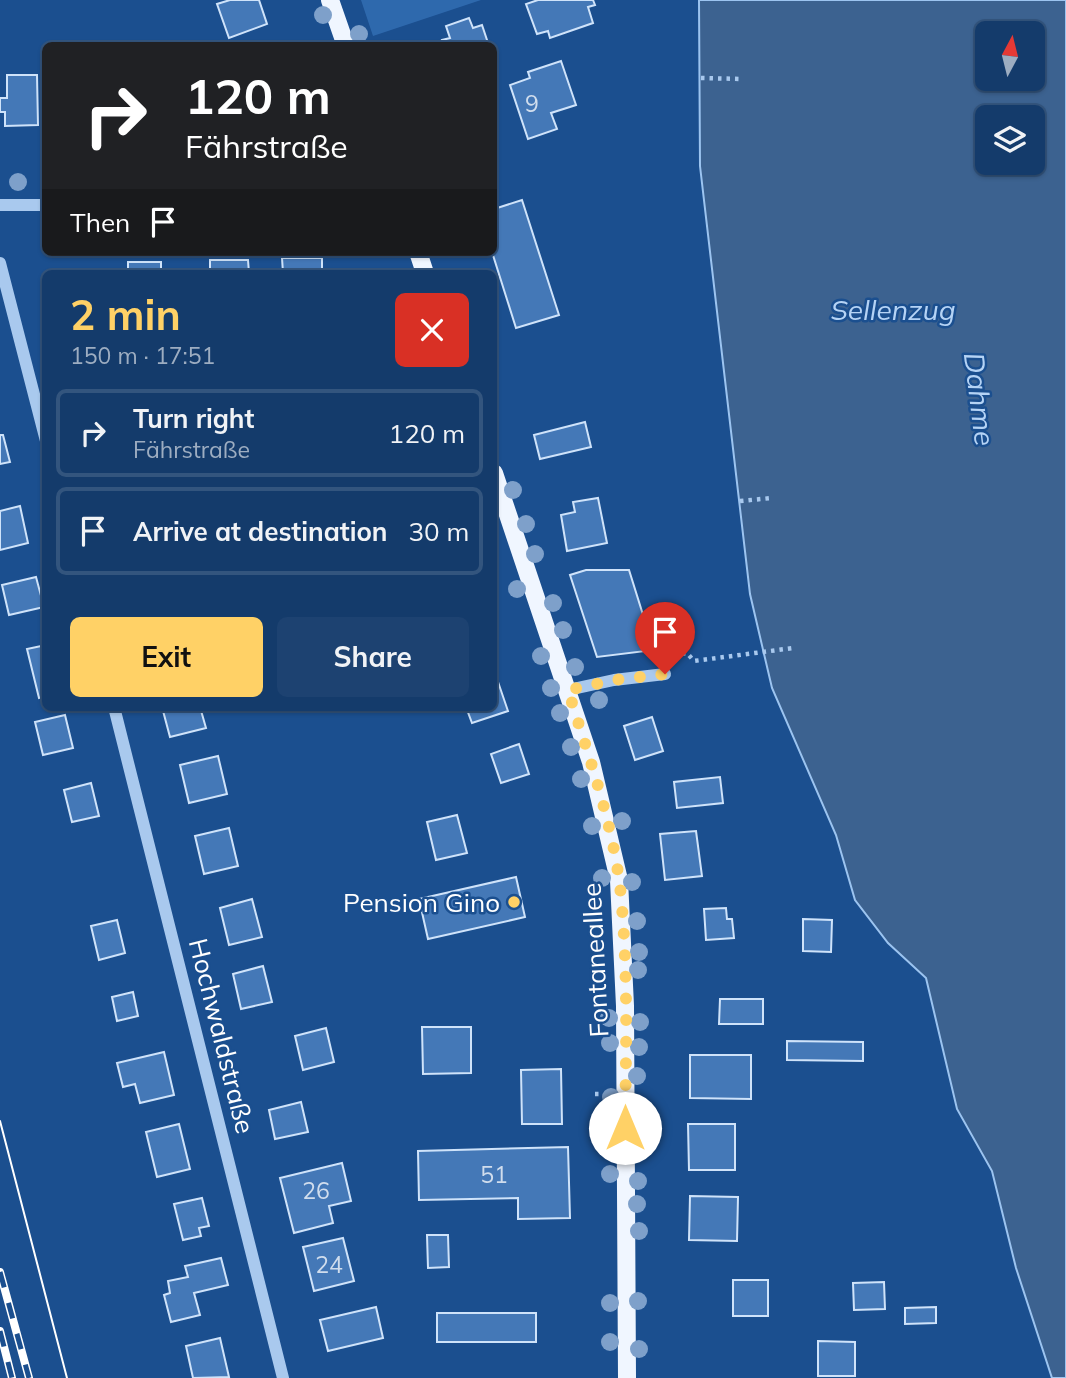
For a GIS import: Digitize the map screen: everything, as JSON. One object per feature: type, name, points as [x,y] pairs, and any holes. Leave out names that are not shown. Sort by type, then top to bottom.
[{"type":"main road","points":[[330,0],[345,42]]},
{"type":"main road","name":"Fontaneallee","points":[[497,483],[568,690],[601,798],[622,908],[627,1378]]},
{"type":"street","points":[[0,205],[42,205]]},
{"type":"street","points":[[0,263],[42,426]]},
{"type":"street","points":[[568,690],[614,680],[665,674]]},
{"type":"street","name":"Hochwaldstraße","points":[[115,711],[284,1378]]},
{"type":"path","points":[[701,78],[743,79]]},
{"type":"path","points":[[740,501],[772,498]]},
{"type":"path","points":[[761,653],[793,648]]},
{"type":"shaded area","points":[[361,0],[481,0],[373,36]]},
{"type":"water","name":"Sellenzug","points":[[699,0],[1066,0],[1066,1378],[1052,1378],[1016,1268],[992,1171],[957,1109],[926,978],[888,943],[855,900],[836,835],[772,688],[750,594],[700,166]]},
{"type":"building","points":[[230,0],[259,0],[267,24],[229,38],[217,4]]},
{"type":"building","points":[[538,0],[593,0],[595,5],[588,7],[593,23],[550,38],[548,31],[537,34],[526,4]]},
{"type":"building","points":[[469,18],[473,28],[482,25],[488,42],[443,42],[450,38],[446,26]]},
{"type":"building","points":[[561,61],[576,105],[551,113],[557,129],[528,139],[510,85],[530,78],[528,72]]},
{"type":"building","points":[[7,75],[37,75],[38,125],[5,126],[5,112],[0,112],[0,98],[7,98]]},
{"type":"building","points":[[522,200],[559,315],[516,328],[493,256],[497,256],[497,208]]},
{"type":"building","points":[[282,258],[322,258],[322,270],[283,270]]},
{"type":"building","points":[[210,260],[248,260],[249,270],[210,270]]},
{"type":"building","points":[[128,262],[161,262],[161,270],[128,270]]},
{"type":"building","points":[[585,422],[591,447],[540,459],[534,435]]},
{"type":"building","points":[[0,435],[3,435],[10,462],[0,464]]},
{"type":"building","points":[[598,498],[607,543],[567,551],[561,515],[575,512],[573,502]]},
{"type":"building","points":[[20,506],[28,543],[0,550],[0,511]]},
{"type":"building","points":[[586,570],[629,570],[654,650],[597,657],[570,575]]},
{"type":"building","points":[[36,577],[42,607],[9,615],[2,585]]},
{"type":"building","points":[[42,646],[42,697],[39,698],[27,649]]},
{"type":"building","points":[[497,679],[508,711],[472,723],[468,711],[497,711]]},
{"type":"building","points":[[163,711],[201,711],[206,728],[170,737]]},
{"type":"building","points":[[65,715],[73,748],[43,755],[35,722]]},
{"type":"building","points":[[652,717],[663,751],[635,760],[624,726]]},
{"type":"building","points":[[519,744],[529,774],[501,783],[491,754]]},
{"type":"building","points":[[218,756],[227,794],[189,803],[180,765]]},
{"type":"building","points":[[720,777],[723,803],[677,808],[674,782]]},
{"type":"building","points":[[91,783],[99,816],[72,822],[64,790]]},
{"type":"building","points":[[457,815],[467,853],[436,860],[427,822]]},
{"type":"building","points":[[229,828],[238,866],[204,874],[195,836]]},
{"type":"building","points":[[696,831],[702,876],[665,880],[660,834]]},
{"type":"building","points":[[516,877],[525,917],[428,939],[419,899]]},
{"type":"building","points":[[252,899],[262,937],[229,945],[220,908]]},
{"type":"building","points":[[726,908],[727,919],[732,919],[734,938],[706,940],[704,909]]},
{"type":"building","points":[[803,919],[832,920],[831,952],[803,951]]},
{"type":"building","points":[[117,920],[125,953],[99,960],[91,926]]},
{"type":"building","points":[[263,966],[272,1002],[241,1009],[233,974]]},
{"type":"building","points":[[133,992],[138,1016],[117,1021],[112,997]]},
{"type":"building","points":[[720,999],[763,999],[763,1024],[719,1024]]},
{"type":"building","points":[[422,1027],[471,1027],[471,1073],[423,1074]]},
{"type":"building","points":[[326,1028],[334,1062],[303,1070],[295,1036]]},
{"type":"building","points":[[787,1041],[863,1042],[863,1061],[787,1060]]},
{"type":"building","points":[[164,1052],[174,1095],[140,1103],[135,1084],[123,1087],[117,1063]]},
{"type":"building","points":[[690,1055],[751,1055],[751,1099],[690,1098]]},
{"type":"building","points":[[561,1069],[562,1124],[522,1124],[521,1070]]},
{"type":"building","points":[[301,1102],[308,1132],[275,1139],[269,1110]]},
{"type":"building","points":[[179,1124],[190,1169],[157,1177],[146,1132]]},
{"type":"building","points":[[688,1124],[735,1124],[735,1170],[689,1170]]},
{"type":"building","points":[[568,1147],[570,1218],[518,1219],[518,1198],[419,1200],[418,1151]]},
{"type":"building","points":[[342,1163],[351,1201],[329,1206],[333,1223],[294,1233],[280,1178]]},
{"type":"building","points":[[690,1196],[738,1197],[737,1241],[689,1240]]},
{"type":"building","points":[[202,1198],[209,1226],[199,1228],[201,1236],[183,1240],[174,1204]]},
{"type":"building","points":[[427,1235],[448,1235],[449,1267],[428,1268]]},
{"type":"building","points":[[343,1238],[354,1281],[314,1291],[303,1247]]},
{"type":"building","points":[[221,1258],[228,1285],[194,1293],[200,1315],[171,1322],[164,1295],[170,1293],[168,1281],[188,1277],[185,1266]]},
{"type":"building","points":[[733,1280],[768,1280],[768,1316],[733,1316]]},
{"type":"building","points":[[884,1282],[885,1309],[854,1310],[853,1283]]},
{"type":"building","points":[[376,1307],[383,1338],[328,1351],[320,1320]]},
{"type":"building","points":[[936,1307],[936,1323],[905,1324],[905,1308]]},
{"type":"building","points":[[437,1313],[536,1313],[536,1342],[437,1342]]},
{"type":"building","points":[[220,1338],[229,1377],[193,1378],[186,1346]]},
{"type":"building","points":[[818,1341],[855,1342],[855,1376],[818,1376]]},
{"type":"tram line","points":[[0,1121],[67,1378]]},
{"type":"railway","points":[[0,1272],[29,1378]]},
{"type":"railway","points":[[0,1331],[12,1378]]},
{"type":"place","name":"Pension Gino","points":[[514,902]]},
{"type":"route","points":[[625,1128],[621,894],[601,798],[568,690],[614,680],[665,674]]},
{"type":"water label","name":"Dahme","points":[[980,399]]}]
